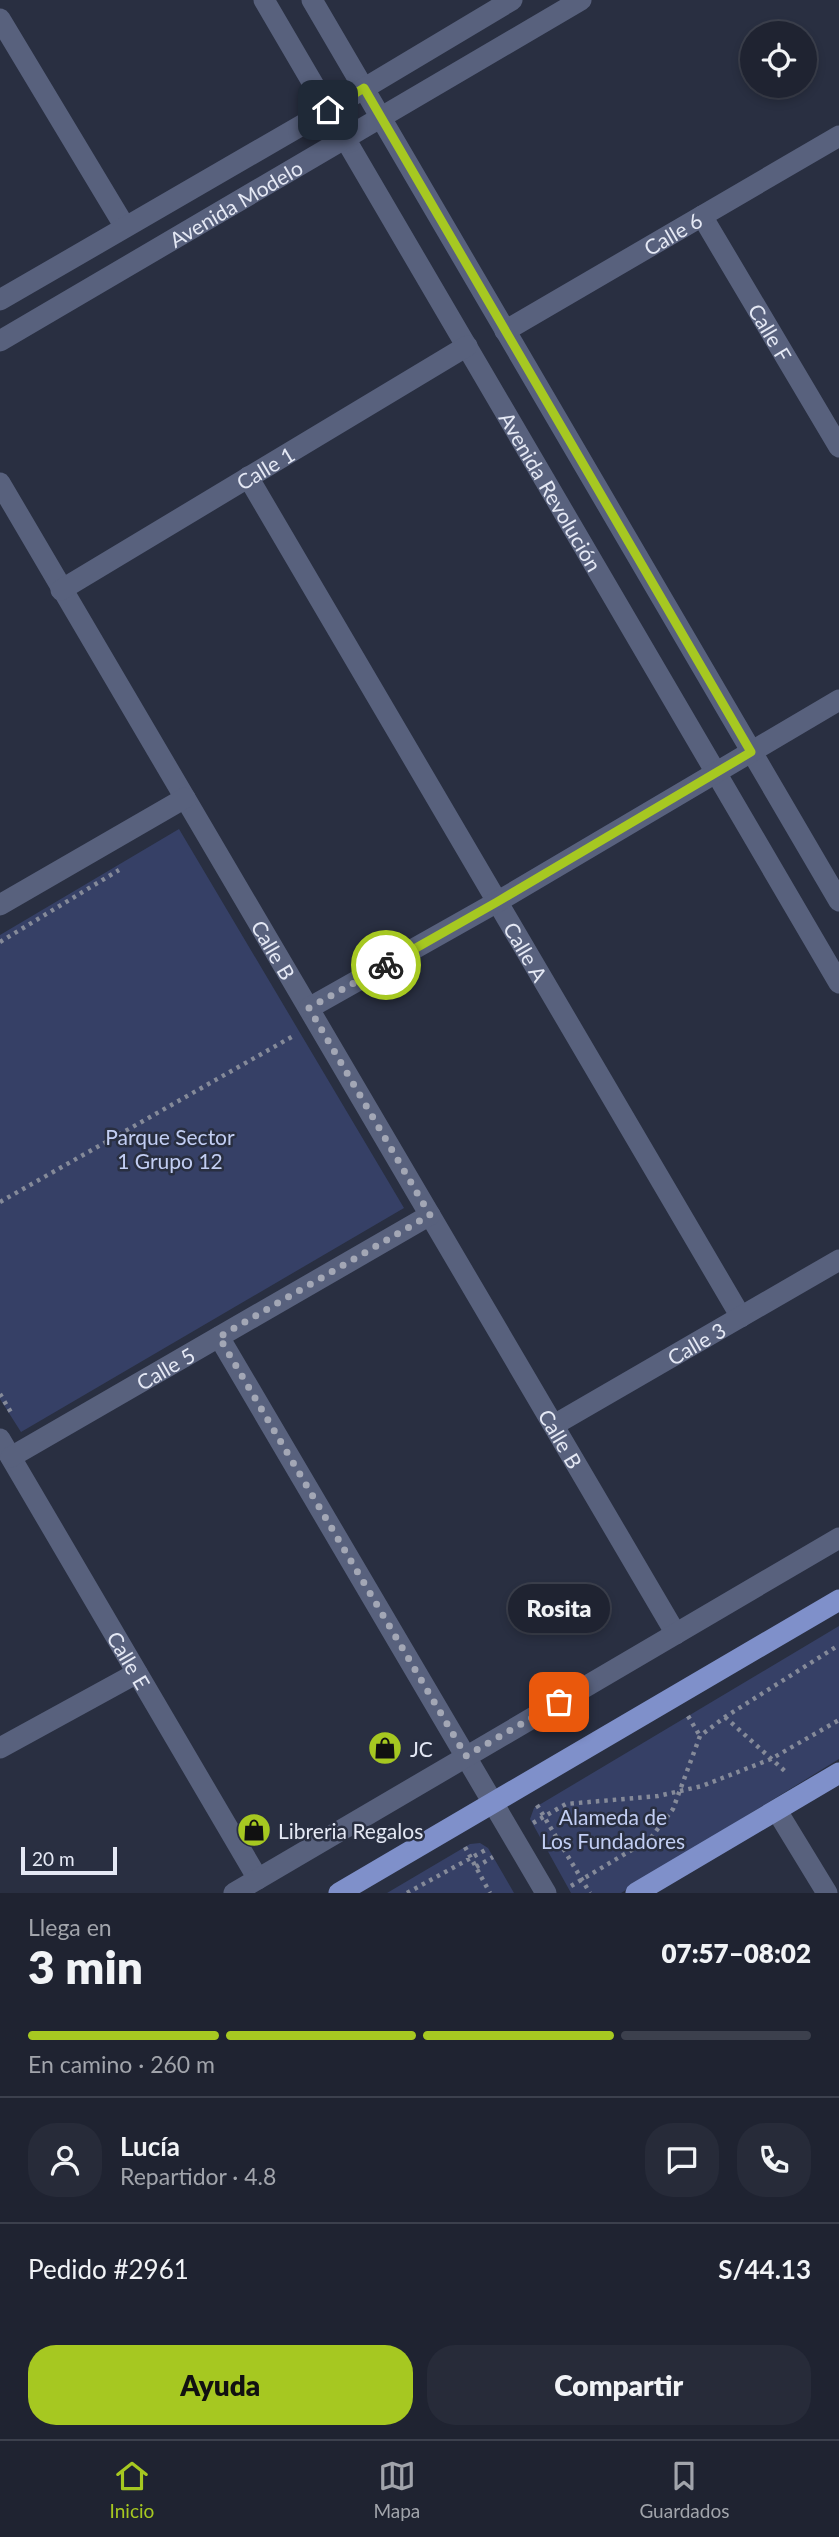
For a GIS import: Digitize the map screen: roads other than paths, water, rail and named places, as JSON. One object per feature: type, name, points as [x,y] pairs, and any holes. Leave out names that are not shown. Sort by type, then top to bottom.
[{"type":"main road","points":[[339,1893],[839,1600]]},
{"type":"main road","points":[[636,1893],[839,1773]]},
{"type":"street","name":"Avenida Revolución","points":[[264,0],[467,346],[734,762],[839,901]]},
{"type":"street","name":"Avenida Revolución","points":[[312,0],[505,331],[734,762],[839,983]]},
{"type":"street","name":"Avenida Modelo","points":[[0,300],[512,0]]},
{"type":"street","name":"Avenida Modelo","points":[[0,341],[581,0]]},
{"type":"street","points":[[1,24],[125,227]]},
{"type":"street","name":"Calle 6","points":[[505,331],[839,136]]},
{"type":"street","name":"Calle F","points":[[702,216],[839,447]]},
{"type":"street","name":"Calle 1","points":[[61,590],[467,346]]},
{"type":"street","name":"Calle A","points":[[248,477],[741,1317]]},
{"type":"street","name":"Calle B","points":[[0,483],[676,1634]]},
{"type":"street","points":[[309,1008],[497,902],[839,700]]},
{"type":"street","points":[[0,905],[186,798]]},
{"type":"street","name":"Calle 5","points":[[5,1448],[219,1337],[430,1215]]},
{"type":"street","name":"Calle 3","points":[[554,1425],[839,1260]]},
{"type":"street","points":[[219,1337],[546,1893]]},
{"type":"street","name":"Calle E","points":[[5,1448],[258,1879]]},
{"type":"street","points":[[234,1893],[839,1538]]},
{"type":"street","points":[[0,1748],[137,1673]]},
{"type":"street","points":[[777,1811],[827,1893]]},
{"type":"place","name":"Rosita","points":[[559,1702]]},
{"type":"place","name":"JC","points":[[385,1748]]},
{"type":"place","name":"Libreria Regalos","points":[[254,1830]]},
{"type":"park label","name":"Parque Sector 1 Grupo 12","points":[[170,1148]]},
{"type":"park label","name":"Alameda de Los Fundadores","points":[[613,1828]]}]
